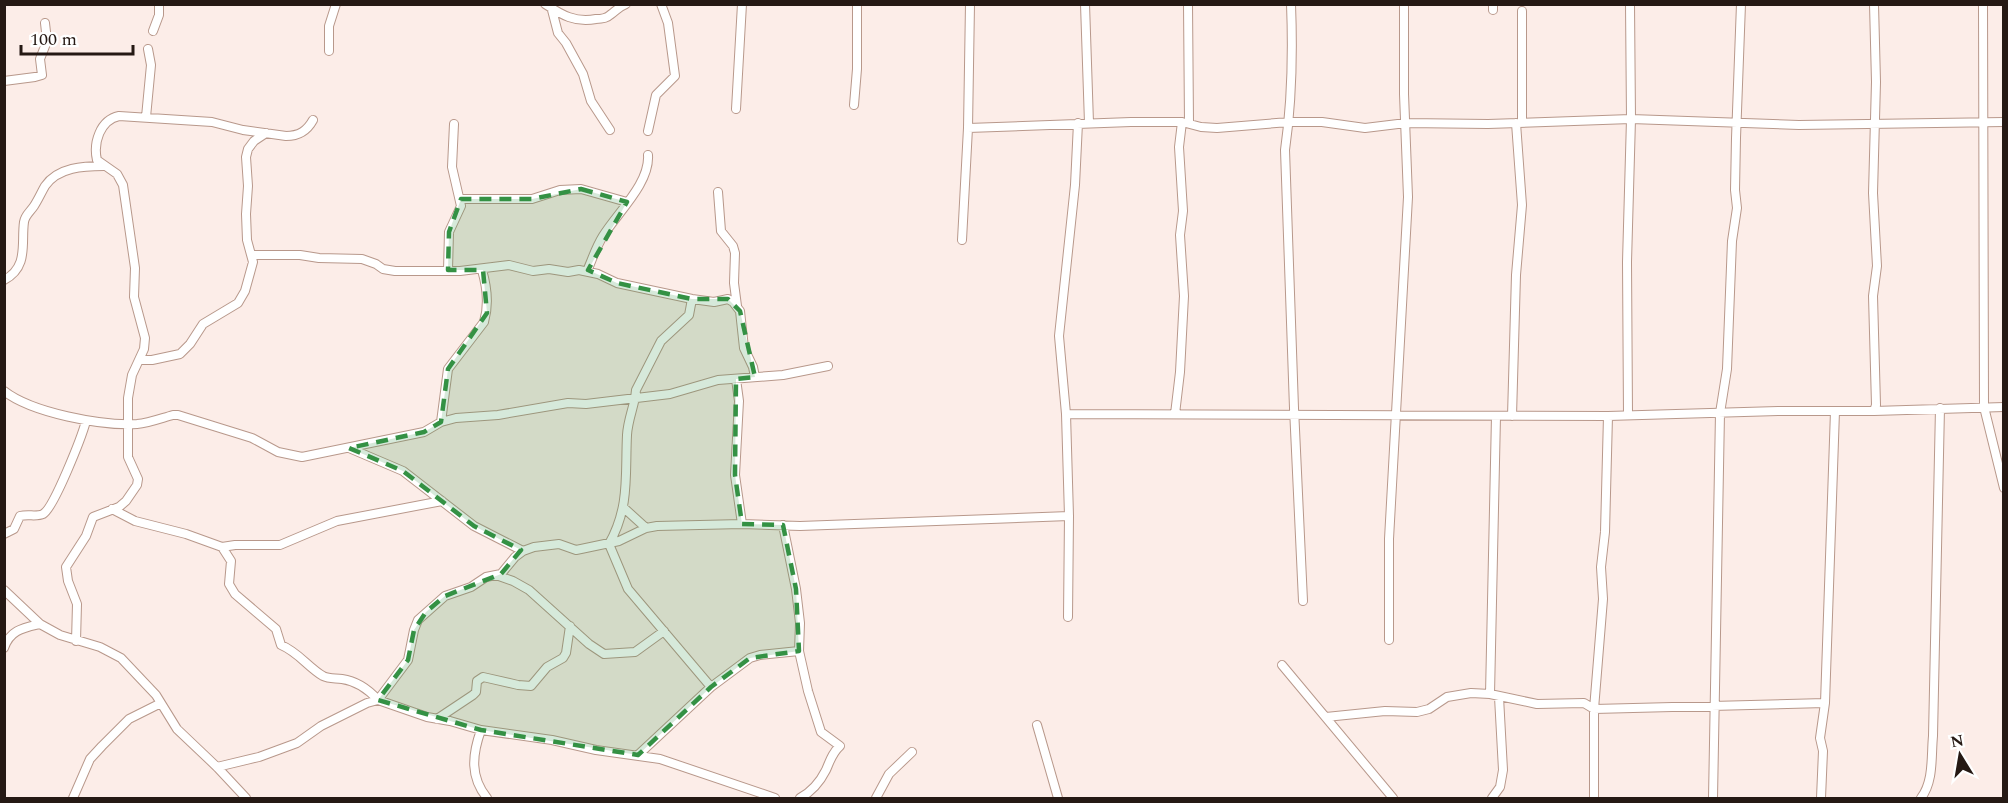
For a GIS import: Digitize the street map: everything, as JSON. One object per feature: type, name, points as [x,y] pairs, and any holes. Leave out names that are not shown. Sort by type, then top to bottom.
[{"type":"street","points":[[153,31],[159,15],[159,4]]},
{"type":"street","points":[[329,51],[329,26],[336,4]]},
{"type":"street","points":[[549,7],[569,18],[586,20],[608,16],[626,4]]},
{"type":"street","points":[[648,131],[656,95],[675,76],[668,24],[661,4]]},
{"type":"street","points":[[736,109],[742,4]]},
{"type":"street","points":[[854,105],[857,69],[857,4]]},
{"type":"street","points":[[962,240],[968,129],[969,4]]},
{"type":"street","points":[[1085,4],[1089,123]]},
{"type":"street","points":[[1175,414],[1184,296],[1180,235],[1183,211],[1179,147],[1186,122],[1188,4]]},
{"type":"street","points":[[1291,4],[1293,64],[1285,150],[1303,601]]},
{"type":"street","points":[[1389,640],[1389,539],[1395,416],[1404,304],[1408,197],[1404,4]]},
{"type":"street","points":[[1628,415],[1630,4]]},
{"type":"street","points":[[1713,798],[1720,413],[1727,369],[1732,241],[1737,208],[1736,124],[1741,4]]},
{"type":"street","points":[[1874,4],[1876,82],[1873,194],[1877,266],[1873,296],[1876,405],[1874,411]]},
{"type":"street","points":[[1983,4],[1984,407],[2004,488]]},
{"type":"street","points":[[549,7],[558,33],[583,74],[591,101],[610,130]]},
{"type":"street","points":[[1512,416],[1516,275],[1522,205],[1519,123],[1522,11]]},
{"type":"street","points":[[4,81],[42,75],[40,59],[47,41],[45,24]]},
{"type":"street","points":[[146,117],[150,76],[148,49]]},
{"type":"street","points":[[76,641],[77,604],[68,581],[66,567],[86,536],[93,517],[126,501],[138,479],[128,457],[128,398],[132,375],[144,349],[145,338],[134,297],[135,268],[123,185],[117,174],[97,160],[96,140],[105,125],[115,116],[212,122],[243,130],[293,136],[305,132],[314,120]]},
{"type":"street","points":[[968,129],[1078,123],[1186,122],[1217,128],[1289,122],[1322,122],[1365,128],[1406,123],[1519,123],[1631,119],[1799,125],[2004,122]]},
{"type":"street","points":[[1068,617],[1069,516],[1066,414],[1059,336],[1075,185],[1078,123]]},
{"type":"street","points":[[447,270],[449,232],[461,206],[452,167],[454,124]]},
{"type":"street","points":[[140,360],[180,354],[190,345],[205,322],[237,303],[248,284],[253,262],[247,240],[246,157],[254,141],[266,133]]},
{"type":"street","points":[[587,271],[601,239],[644,177],[649,165],[648,154]]},
{"type":"street","points":[[4,280],[16,270],[24,254],[24,222],[47,184],[65,171],[79,167],[105,166]]},
{"type":"street","points":[[461,199],[532,199],[560,190],[581,189],[627,202]]},
{"type":"street","points":[[718,192],[722,231],[733,246],[735,253],[734,283],[737,307],[743,327],[744,348],[753,366],[755,377]]},
{"type":"street","points":[[252,255],[362,259],[383,269],[395,271],[482,270],[509,265],[532,271],[549,269],[564,272],[587,271],[617,283],[692,299],[714,302],[728,299],[737,307]]},
{"type":"street","points":[[441,423],[448,369],[484,322],[487,313],[486,286],[482,270]]},
{"type":"street","points":[[609,544],[617,530],[624,508],[627,434],[630,410],[637,397],[636,390],[661,341],[685,320],[691,310],[692,299]]},
{"type":"street","points":[[4,391],[15,399],[86,421],[144,423],[178,415],[252,438],[278,452],[302,457],[424,432],[456,417],[498,416],[568,403],[586,404],[670,394],[707,382],[793,374],[828,366]]},
{"type":"street","points":[[736,379],[739,401],[735,475],[742,524]]},
{"type":"street","points":[[1066,414],[1608,416],[2004,406]]},
{"type":"street","points":[[1921,798],[1929,782],[1933,736],[1940,408]]},
{"type":"street","points":[[1821,798],[1823,751],[1820,738],[1825,703],[1835,411]]},
{"type":"street","points":[[1492,798],[1500,787],[1503,770],[1495,695],[1496,416]]},
{"type":"street","points":[[1594,798],[1594,709],[1603,599],[1601,567],[1605,532],[1608,416]]},
{"type":"street","points":[[4,534],[14,529],[20,516],[40,515],[48,510],[66,474],[86,421]]},
{"type":"street","points":[[349,448],[403,471],[474,525],[523,551]]},
{"type":"street","points":[[112,509],[135,521],[186,534],[222,547],[280,544],[337,521],[442,501]]},
{"type":"street","points":[[624,508],[646,528]]},
{"type":"street","points":[[217,766],[259,757],[297,743],[321,726],[367,703],[378,700],[408,660],[414,630],[426,612],[445,596],[471,587],[486,577],[501,574],[523,551],[552,544],[576,550],[609,544],[646,528],[1069,516]]},
{"type":"street","points":[[783,525],[796,589],[800,623],[799,651],[808,692],[818,727],[824,735],[840,746],[831,757],[820,779],[806,795],[800,798]]},
{"type":"street","points":[[609,544],[628,589],[711,687]]},
{"type":"street","points":[[222,547],[231,561],[229,585],[235,594],[276,629],[281,645],[294,651],[327,678],[345,679],[365,687],[378,700],[436,719],[481,730],[660,759],[775,798]]},
{"type":"street","points":[[496,575],[513,581],[529,591],[600,653],[609,655],[639,650],[663,631]]},
{"type":"street","points":[[4,590],[40,624],[60,635],[100,647],[121,658],[156,695],[177,729],[217,766],[246,798]]},
{"type":"street","points":[[4,648],[13,633],[21,628],[40,624]]},
{"type":"street","points":[[436,719],[473,695],[476,692],[477,681],[483,677],[527,687],[534,684],[547,667],[563,658],[566,653],[570,626]]},
{"type":"street","points":[[638,755],[711,687],[750,658],[799,651]]},
{"type":"street","points":[[1282,665],[1393,798]]},
{"type":"street","points":[[1326,717],[1365,715],[1385,711],[1417,712],[1429,709],[1447,697],[1471,693],[1495,695],[1536,704],[1584,703],[1594,709],[1825,703]]},
{"type":"street","points":[[73,798],[90,759],[102,746],[129,719],[161,704]]},
{"type":"street","points":[[1037,725],[1058,798]]},
{"type":"street","points":[[481,730],[475,746],[474,769],[476,781],[488,798]]},
{"type":"street","points":[[876,798],[890,774],[912,752]]},
{"type":"highlighted area","points":[[581,189],[627,202],[588,270],[617,283],[692,299],[728,299],[740,311],[755,377],[736,379],[735,475],[742,524],[783,525],[796,589],[799,651],[750,658],[711,687],[638,755],[481,730],[378,700],[408,660],[414,630],[426,612],[445,596],[501,574],[521,550],[474,526],[403,471],[349,448],[424,432],[441,422],[448,369],[487,313],[483,270],[448,270],[449,232],[461,199],[532,199]]}]
